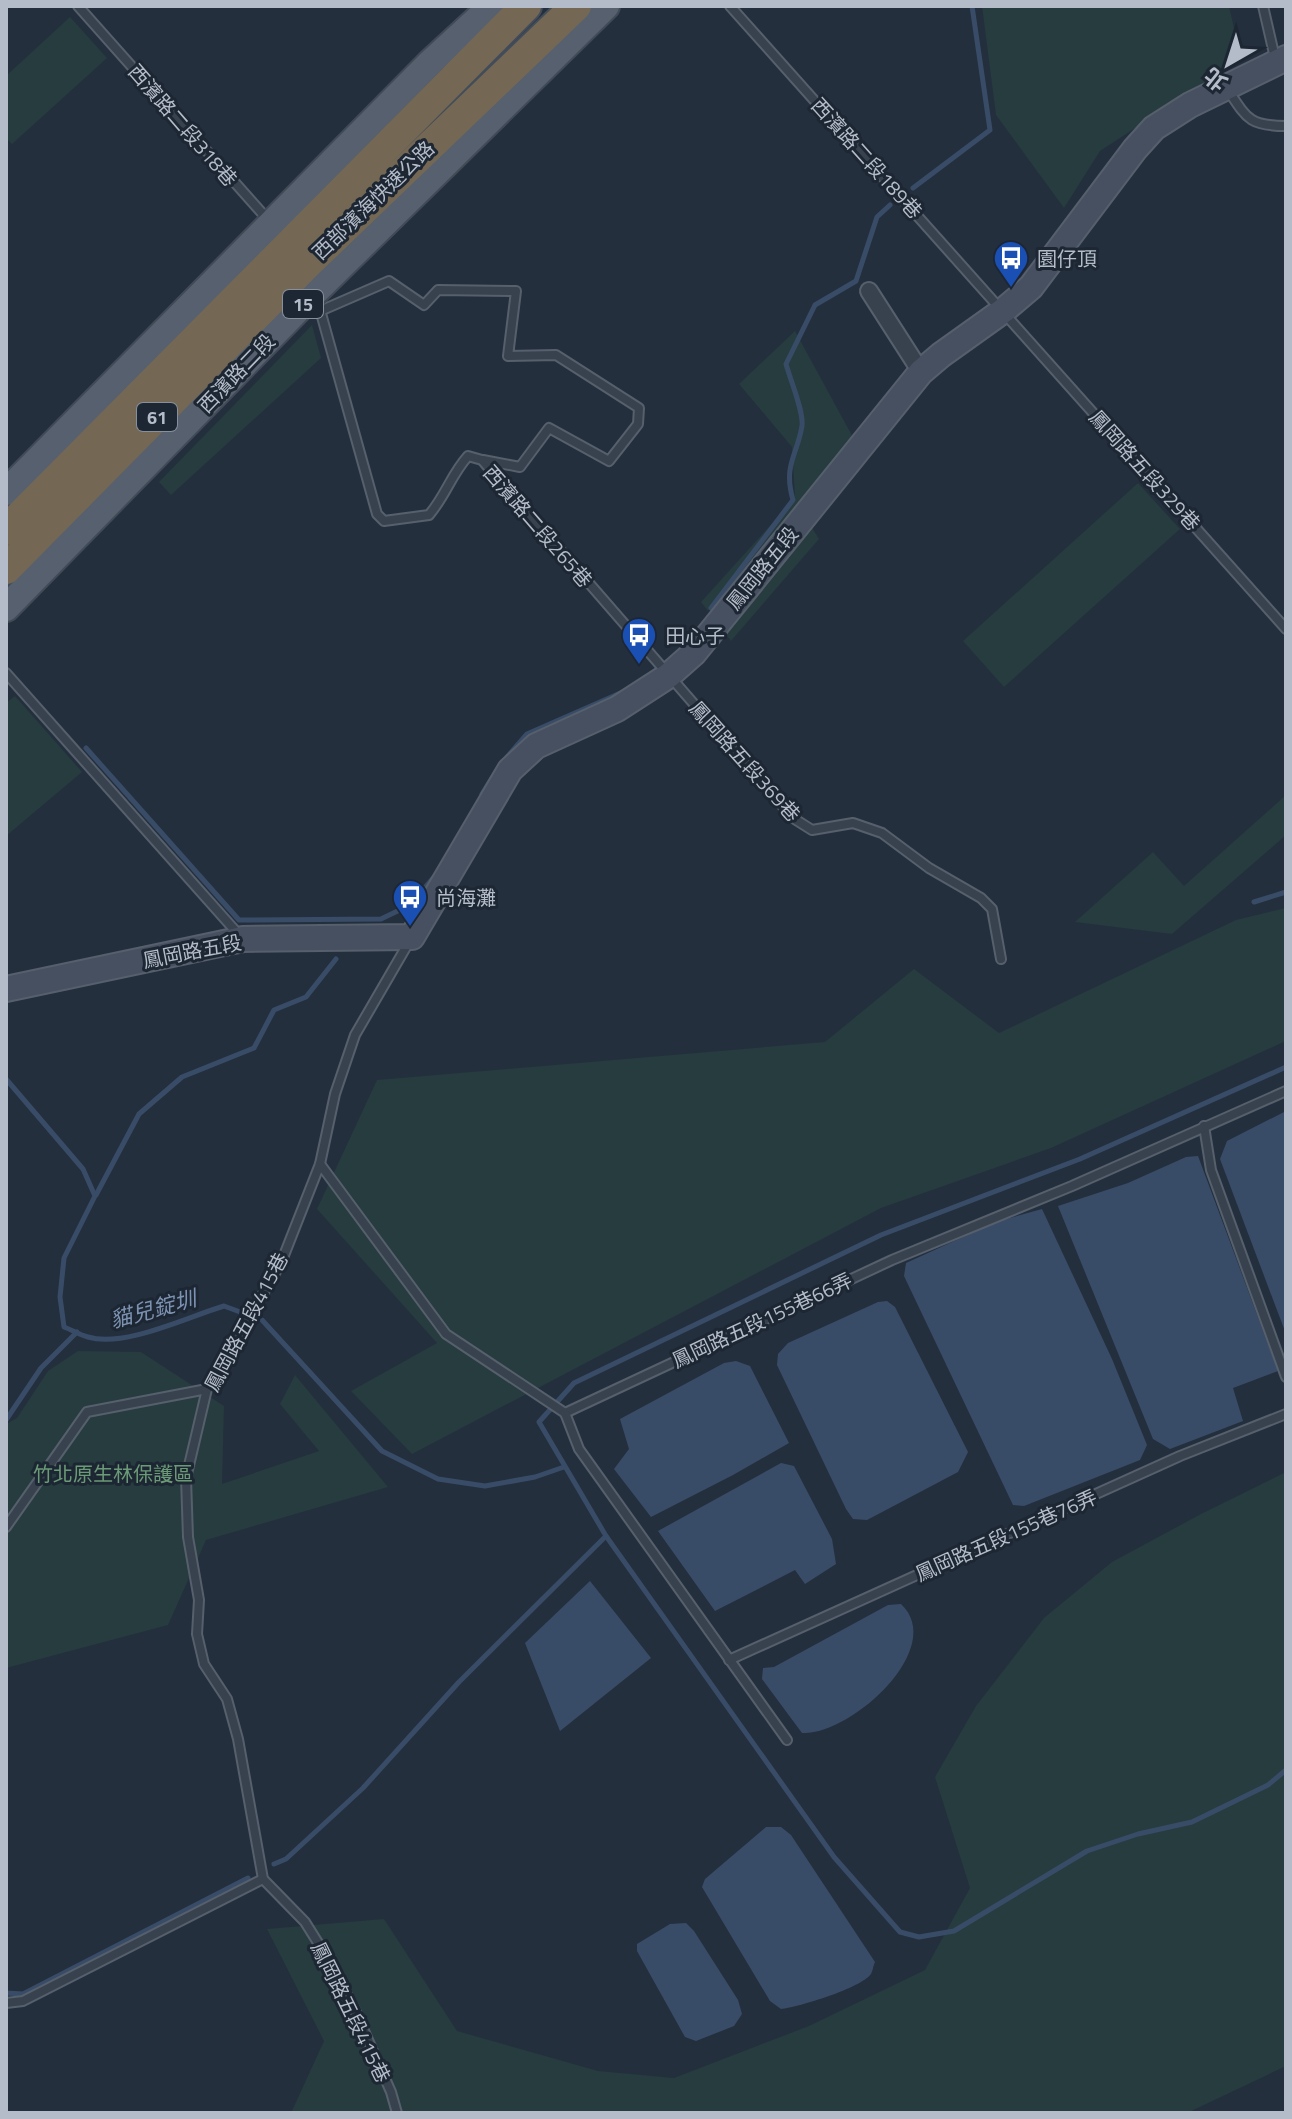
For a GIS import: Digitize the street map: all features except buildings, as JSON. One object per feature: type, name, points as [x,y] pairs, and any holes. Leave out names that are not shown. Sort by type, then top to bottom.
[{"type":"highway","name":"西部濱海快速公路","points":[[6,569],[300,267],[526,6]]},
{"type":"highway","name":"西部濱海快速公路","points":[[6,530],[300,267],[576,6]]},
{"type":"main road","name":"西濱路二段","points":[[6,608],[300,267],[431,62],[492,6]]},
{"type":"main road","name":"西濱路二段","points":[[6,492],[300,267],[606,6]]},
{"type":"street","name":"鳳岡路五段","points":[[6,989],[243,939],[412,937],[510,770],[536,746],[617,709],[668,676],[694,653],[921,372],[1031,287],[1154,128],[1190,105],[1281,60]]},
{"type":"street","points":[[869,291],[921,372]]},
{"type":"lane","name":"西濱路二段318巷","points":[[78,6],[300,267]]},
{"type":"lane","name":"西濱路二段189巷","points":[[730,6],[1004,310]]},
{"type":"lane","points":[[1263,6],[1281,60]]},
{"type":"lane","points":[[1226,88],[1243,113],[1260,126],[1286,126]]},
{"type":"lane","name":"西濱路二段265巷","points":[[300,267],[377,514],[384,521],[429,515],[444,497],[455,471],[468,456],[482,460],[668,676]]},
{"type":"lane","points":[[300,267],[389,281],[424,305],[438,290],[516,291],[508,356],[556,355],[639,408],[638,424],[609,461],[549,428],[520,467],[482,460]]},
{"type":"lane","name":"鳳岡路五段329巷","points":[[1004,310],[1286,629]]},
{"type":"lane","points":[[6,673],[243,939]]},
{"type":"lane","name":"鳳岡路五段369巷","points":[[668,676],[793,818],[812,830],[853,823],[882,833],[929,868],[981,898],[992,909],[1001,959]]},
{"type":"lane","name":"鳳岡路五段415巷","points":[[397,2113],[391,2092],[354,2008],[325,1954],[305,1922],[263,1879],[238,1739],[227,1699],[204,1664],[197,1634],[199,1600],[188,1537],[186,1478],[207,1389],[281,1263],[320,1164],[335,1094],[355,1035],[412,937]]},
{"type":"lane","name":"鳳岡路五段155巷66弄","points":[[565,1413],[892,1260],[1072,1186],[1286,1091]]},
{"type":"lane","points":[[1204,1126],[1211,1170],[1286,1377]]},
{"type":"lane","points":[[320,1164],[446,1334],[565,1413],[579,1449],[787,1740]]},
{"type":"lane","points":[[6,1527],[87,1412],[207,1389]]},
{"type":"lane","name":"鳳岡路五段155巷76弄","points":[[729,1660],[1180,1456],[1286,1414]]},
{"type":"lane","points":[[6,2003],[23,2001],[263,1879]]},
{"type":"green space","points":[[982,6],[1229,6],[1241,59],[1100,151],[1064,208],[996,115]]},
{"type":"green space","points":[[70,17],[107,58],[12,144],[6,138],[6,76]]},
{"type":"green space","points":[[312,325],[321,358],[171,495],[159,482]]},
{"type":"green space","points":[[795,331],[855,441],[708,611],[701,602],[795,498],[792,447],[739,384]]},
{"type":"green space","points":[[1138,483],[1180,529],[1004,687],[963,641]]},
{"type":"green space","points":[[808,521],[819,539],[731,641],[720,627]]},
{"type":"green space","points":[[15,696],[82,772],[6,836],[6,703]]},
{"type":"green space","points":[[1286,795],[1286,835],[1172,934],[1075,922],[1153,852],[1184,886]]},
{"type":"green space","points":[[1286,908],[1286,1041],[1051,1148],[881,1208],[412,1454],[351,1391],[437,1343],[317,1209],[377,1080],[825,1042],[914,969],[999,1033],[1236,920]]},
{"type":"green space","name":"竹北原生林保護區","points":[[78,1351],[141,1352],[224,1406],[222,1484],[319,1451],[280,1404],[295,1375],[388,1487],[206,1540],[168,1625],[6,1668],[6,1424],[17,1418],[48,1371]]},
{"type":"green space","points":[[1286,1472],[1286,2066],[1187,2113],[291,2113],[324,2041],[267,1929],[384,1919],[457,2031],[598,2071],[674,2078],[809,2026],[925,1970],[970,1888],[935,1777],[976,1706],[1044,1618],[1112,1562]]},
{"type":"water","points":[[1286,1111],[1286,1334],[1220,1159],[1227,1141]]},
{"type":"water","points":[[1198,1156],[1278,1371],[1233,1388],[1243,1421],[1170,1449],[1153,1439],[1058,1206],[1128,1183],[1186,1157]]},
{"type":"water","points":[[1042,1209],[1112,1359],[1147,1445],[1140,1460],[1024,1506],[1013,1505],[904,1276],[906,1263],[996,1222]]},
{"type":"water","points":[[887,1301],[895,1307],[968,1452],[958,1472],[867,1520],[853,1519],[777,1365],[778,1354],[788,1343],[878,1302]]},
{"type":"water","points":[[736,1361],[750,1366],[789,1443],[651,1517],[614,1469],[629,1449],[620,1419],[724,1363]]},
{"type":"water","points":[[781,1463],[794,1466],[832,1539],[836,1564],[805,1584],[795,1570],[715,1611],[658,1531]]},
{"type":"water","points":[[590,1581],[651,1658],[560,1731],[525,1643]]},
{"type":"water","points":[[901,1604],[912,1622],[912,1643],[903,1665],[887,1686],[867,1705],[844,1720],[822,1730],[802,1733],[762,1679],[763,1668],[774,1667],[888,1605]]},
{"type":"water","points":[[766,1827],[781,1827],[791,1835],[875,1962],[871,1974],[843,1991],[781,2009],[770,2001],[702,1887],[705,1879]]},
{"type":"water","points":[[686,1923],[738,2000],[742,2014],[734,2026],[696,2041],[685,2037],[637,1951],[637,1944],[670,1924]]},
{"type":"waterway","points":[[913,188],[990,130],[972,6]]},
{"type":"waterway","points":[[711,608],[793,500],[790,469],[802,420],[786,364],[815,305],[856,281],[877,217],[890,205]]},
{"type":"waterway","points":[[507,757],[527,734],[625,691]]},
{"type":"waterway","points":[[86,748],[239,920],[381,919],[410,905],[433,878]]},
{"type":"waterway","points":[[482,794],[500,765]]},
{"type":"waterway","points":[[1254,902],[1286,892]]},
{"type":"waterway","points":[[96,1195],[139,1114],[182,1077],[254,1048],[274,1010],[306,997],[336,959]]},
{"type":"waterway","points":[[1286,1067],[1080,1159],[881,1235],[574,1383],[539,1422],[606,1536],[834,1857],[900,1932],[919,1937],[954,1931],[1087,1851],[1138,1834],[1192,1822],[1268,1785],[1286,1770]]},
{"type":"waterway","name":"貓兒錠圳","points":[[6,1079],[83,1169],[95,1196],[64,1258],[60,1297],[64,1327],[88,1337],[119,1338],[156,1330],[224,1306],[262,1320],[382,1451],[438,1479],[485,1486],[535,1477],[564,1467]]},
{"type":"waterway","points":[[6,1420],[41,1368],[77,1332]]},
{"type":"waterway","points":[[274,1864],[286,1859],[363,1788],[459,1682],[606,1536]]},
{"type":"waterway","points":[[6,1993],[23,1994],[248,1878]]},
{"type":"place","name":"園仔頂","points":[[1011,289]]},
{"type":"place","name":"田心子","points":[[639,666]]},
{"type":"place","name":"尚海灘","points":[[410,928]]}]
